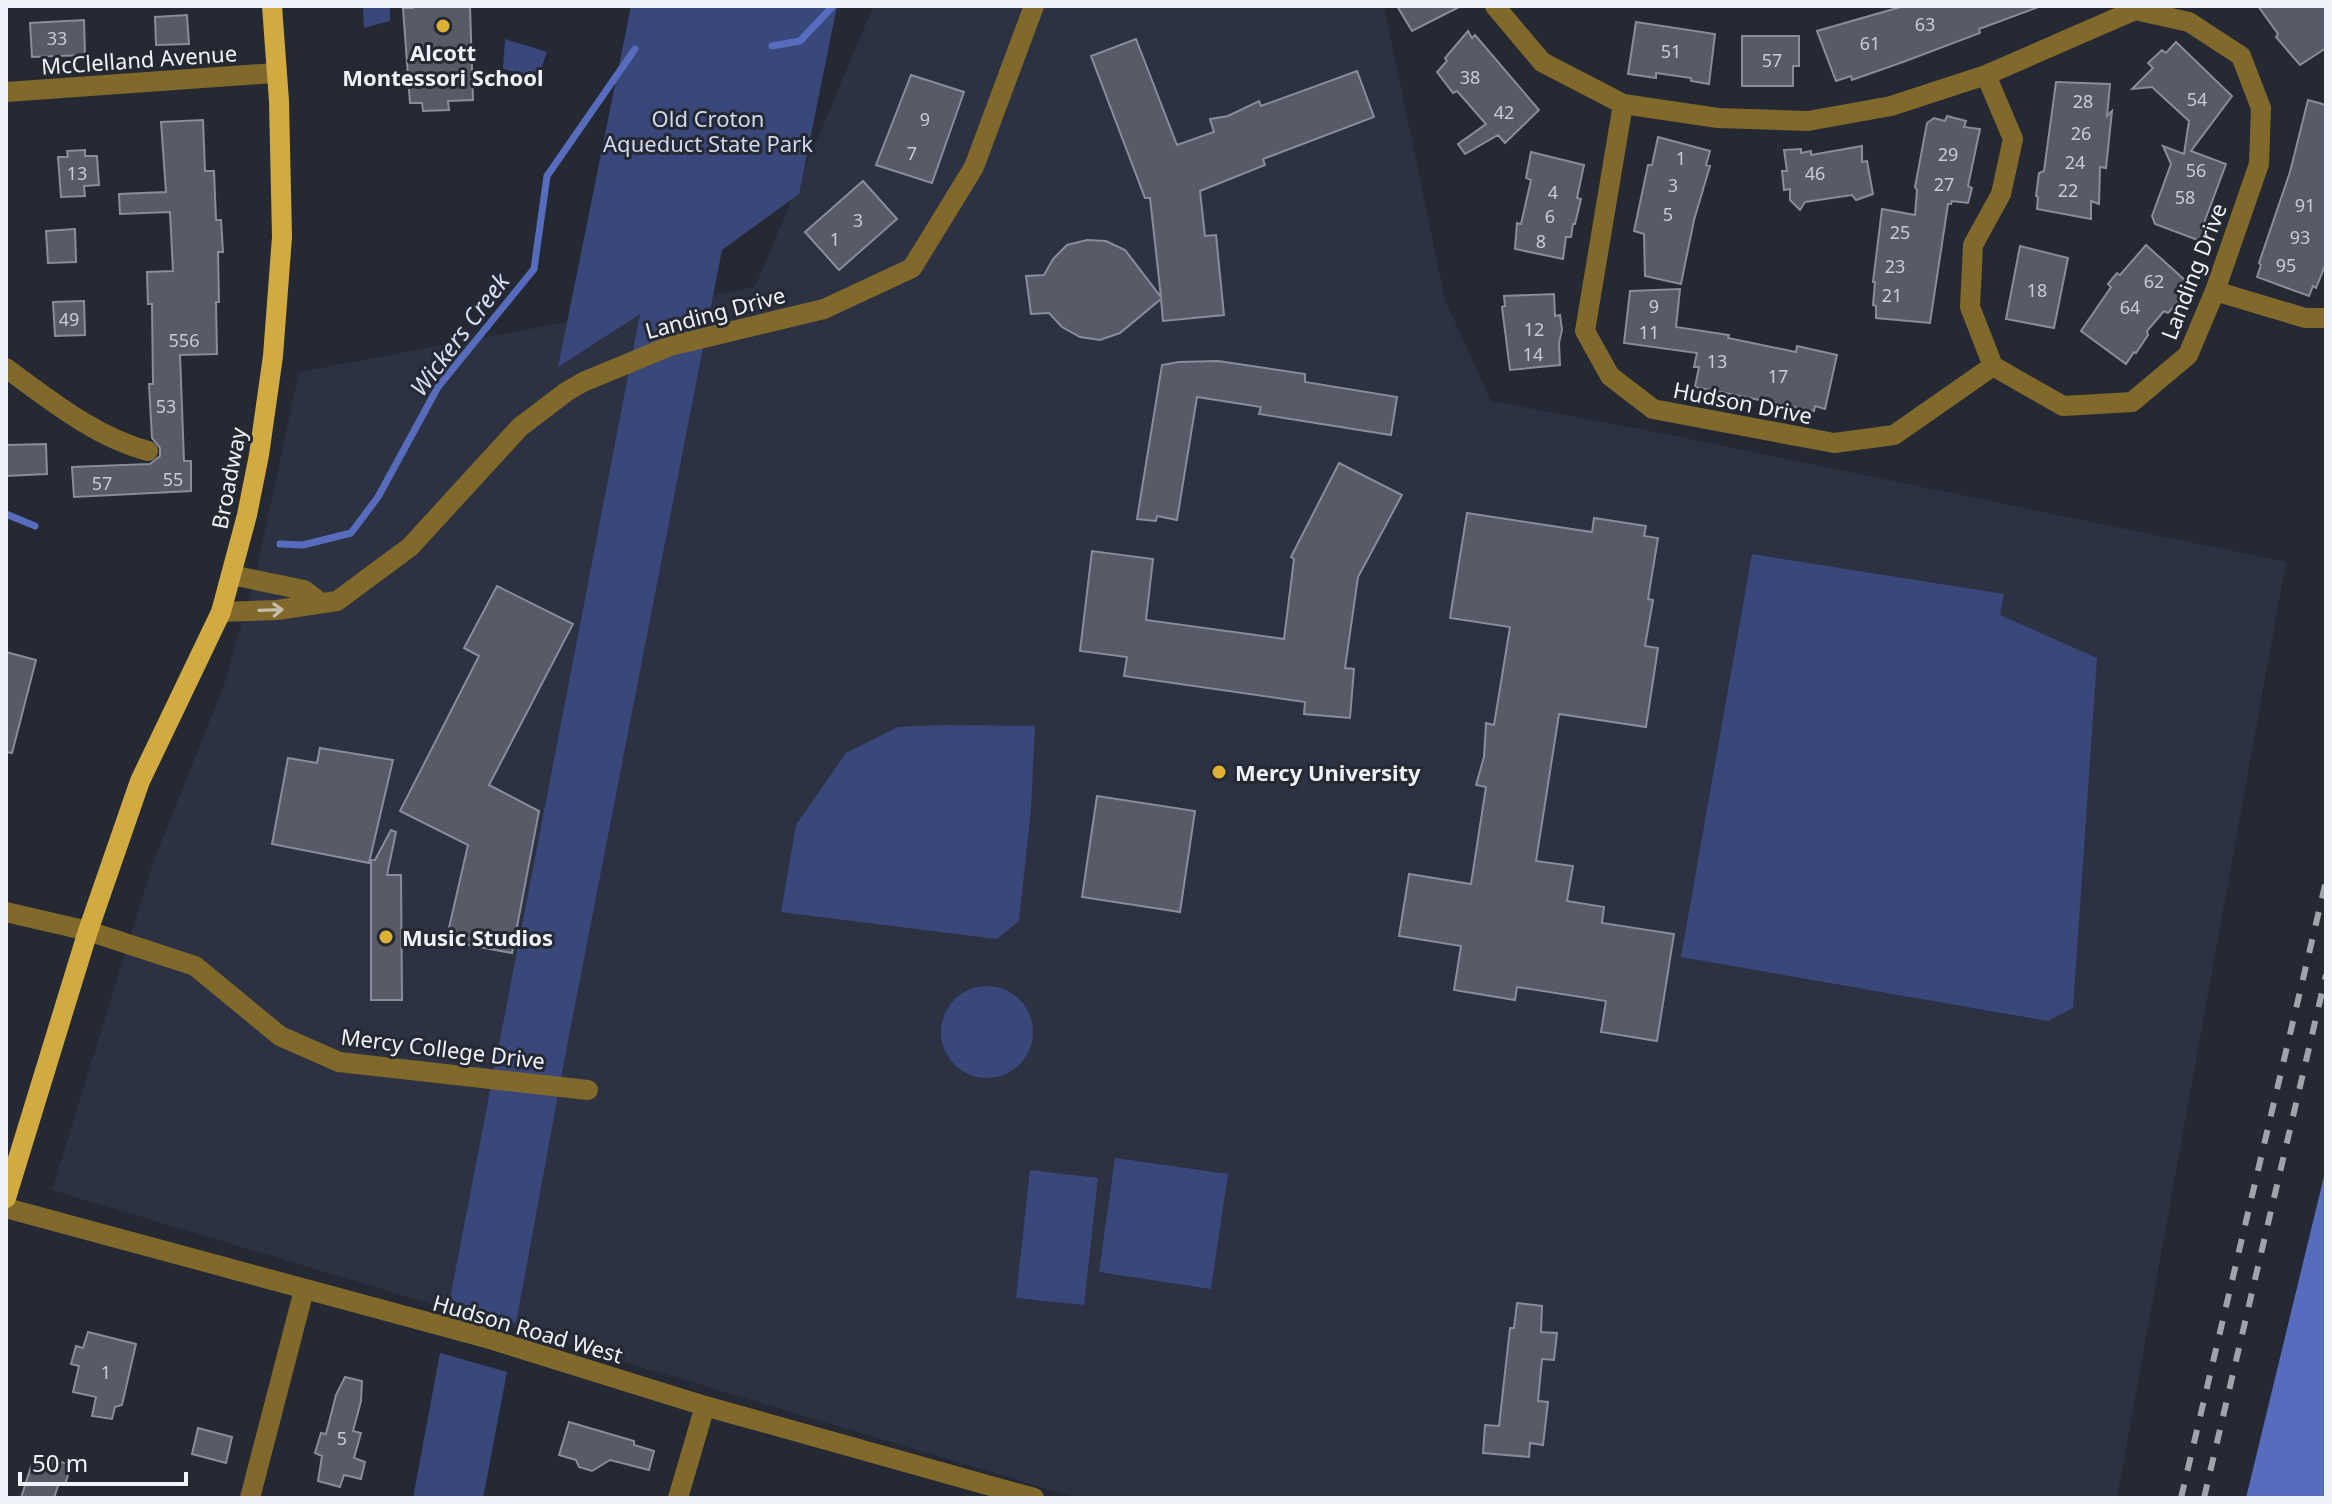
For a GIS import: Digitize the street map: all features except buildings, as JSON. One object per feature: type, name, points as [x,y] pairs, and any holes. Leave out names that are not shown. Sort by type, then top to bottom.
[{"type":"main road","name":"Broadway","points":[[6,1198],[88,931],[140,781],[221,612],[259,455],[274,346],[282,237],[279,101],[272,6]]},
{"type":"street","name":"Landing Drive","points":[[221,612],[277,610],[337,601],[410,547],[520,427],[576,386],[628,361],[670,346],[824,309],[912,268],[974,167],[1034,6]]},
{"type":"street","name":"Landing Drive","points":[[1495,6],[1542,62],[1623,104],[1718,118],[1808,121],[1891,106],[1986,75],[2135,10],[2189,22],[2241,56],[2261,108],[2259,164],[2215,291],[2188,355],[2132,402],[2063,406],[1993,366]]},
{"type":"street","name":"McClelland Avenue","points":[[6,92],[275,73]]},
{"type":"street","points":[[1986,75],[2013,139],[2001,194],[1973,245],[1970,307],[1993,366]]},
{"type":"street","name":"Hudson Drive","points":[[1623,104],[1585,331],[1610,376],[1653,409],[1834,443],[1894,435],[1993,366]]},
{"type":"street","points":[[2215,291],[2305,318],[2326,318]]},
{"type":"street","points":[[6,368],[91,427],[122,444],[148,451]]},
{"type":"street","points":[[231,575],[304,590],[321,603]]},
{"type":"street","name":"Mercy College Drive","points":[[6,912],[88,931],[195,966],[280,1036],[339,1062],[588,1090]]},
{"type":"street","name":"Hudson Road West","points":[[6,1208],[483,1337],[705,1406],[1034,1498]]},
{"type":"street","points":[[250,1498],[304,1290]]},
{"type":"street","points":[[678,1498],[705,1406]]},
{"type":"shaded area","name":"Mercy University","points":[[1384,6],[1445,300],[1491,401],[2286,562],[2117,1498],[1078,1498],[52,1190],[154,860],[224,685],[255,577],[299,372],[755,287],[873,7]]},
{"type":"shaded area","points":[[2326,1168],[2326,1498],[2246,1498]]},
{"type":"green space","points":[[363,6],[390,6],[390,21],[364,28]]},
{"type":"green space","name":"Old Croton Aqueduct State Park","points":[[631,6],[837,6],[799,194],[722,250],[516,1323],[449,1304],[640,314],[558,367]]},
{"type":"green space","points":[[505,39],[547,52],[538,77],[503,69]]},
{"type":"green space","points":[[1752,554],[2004,594],[2000,615],[2097,658],[2073,1008],[2048,1021],[1681,957]]},
{"type":"green space","points":[[1035,726],[1031,809],[1019,921],[997,939],[781,912],[796,825],[846,753],[898,727]]},
{"type":"green space","points":[[987,986],[1013,994],[1025,1006],[1033,1032],[1025,1058],[1013,1070],[987,1078],[961,1070],[949,1058],[941,1032],[949,1006],[961,994]]},
{"type":"green space","points":[[1115,1158],[1228,1174],[1211,1289],[1099,1272]]},
{"type":"green space","points":[[1030,1170],[1098,1178],[1084,1305],[1016,1298]]},
{"type":"green space","points":[[440,1353],[507,1372],[483,1498],[413,1498]]},
{"type":"waterway","name":"Wickers Creek","points":[[772,46],[800,41],[833,6]]},
{"type":"waterway","name":"Wickers Creek","points":[[280,544],[303,545],[351,533],[378,497],[438,387],[534,269],[547,176],[635,49]]},
{"type":"waterway","points":[[6,514],[35,526]]},
{"type":"railway","points":[[2181,1498],[2326,881]]},
{"type":"railway","points":[[2204,1498],[2326,975]]},
{"type":"place","name":"Alcott Montessori School","points":[[443,26]]},
{"type":"place","name":"Mercy University","points":[[1219,772]]},
{"type":"place","name":"Music Studios","points":[[386,937]]}]
